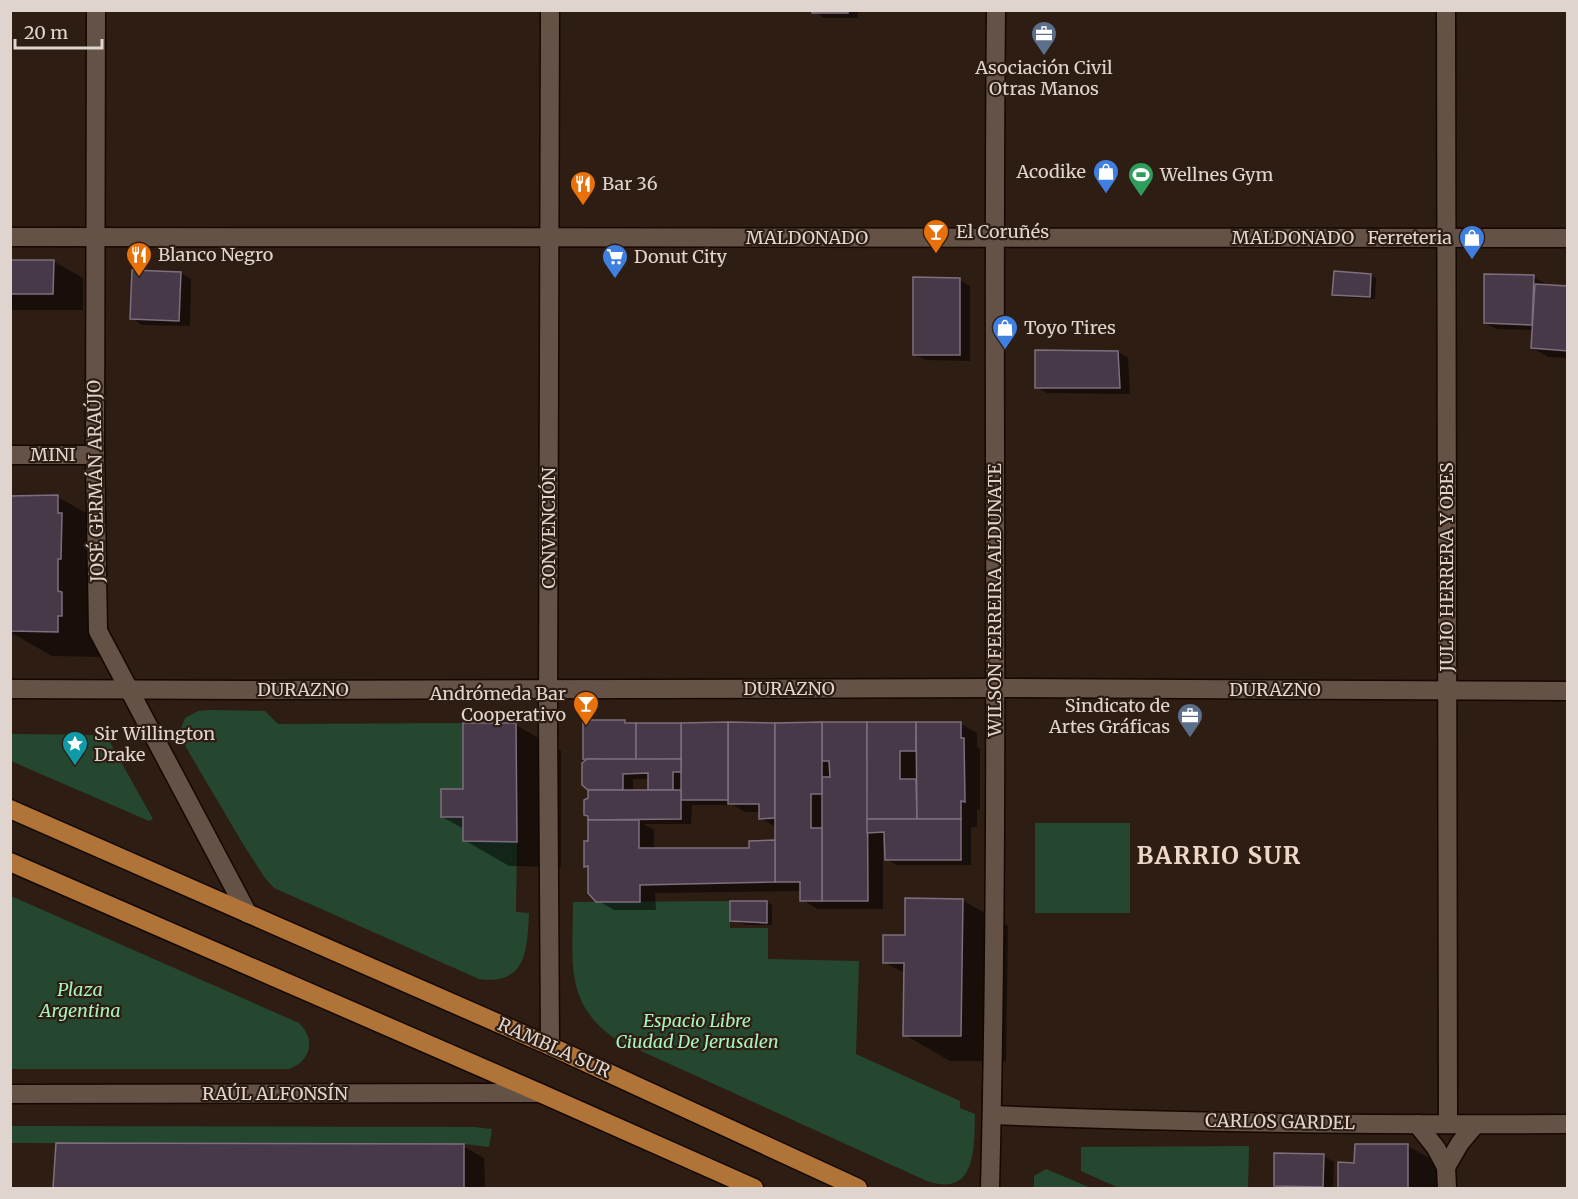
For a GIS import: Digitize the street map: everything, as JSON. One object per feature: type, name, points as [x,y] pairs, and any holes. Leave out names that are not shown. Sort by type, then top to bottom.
[{"type":"main road","name":"RAMBLA SUR","points":[[10,809],[550,1046],[858,1188]]},
{"type":"main road","points":[[10,862],[754,1188]]},
{"type":"street","name":"JOSÉ GERMÁN ARAÚJO","points":[[96,10],[95,455],[98,631],[248,914]]},
{"type":"street","name":"CONVENCIÓN","points":[[550,10],[548,690],[550,1046]]},
{"type":"street","name":"WILSON FERREIRA ALDUNATE","points":[[990,1188],[996,688],[994,239],[996,10]]},
{"type":"street","name":"JULIO HERRERA Y OBES","points":[[1446,10],[1448,1124]]},
{"type":"street","name":"MALDONADO","points":[[10,237],[1568,238]]},
{"type":"street","name":"MINI","points":[[10,455],[95,455]]},
{"type":"street","name":"DURAZNO","points":[[10,688],[548,690],[996,688],[1568,691]]},
{"type":"street","name":"RAÚL ALFONSÍN","points":[[10,1094],[540,1093]]},
{"type":"street","name":"CARLOS GARDEL","points":[[992,1115],[1089,1119],[1475,1125],[1568,1124]]},
{"type":"street","points":[[1417,1124],[1436,1148],[1446,1167],[1447,1188]]},
{"type":"street","points":[[1446,1167],[1460,1143],[1475,1125]]},
{"type":"green space","points":[[198,711],[265,711],[278,724],[463,723],[463,789],[441,789],[441,817],[463,817],[463,841],[517,842],[516,912],[529,913],[525,952],[515,971],[507,977],[495,980],[479,979],[274,888],[243,844],[180,737],[185,718]]},
{"type":"green space","points":[[11,734],[106,735],[153,819],[149,821],[11,761]]},
{"type":"green space","points":[[1035,823],[1130,823],[1130,913],[1035,913]]},
{"type":"green space","name":"Plaza Argentina","points":[[11,896],[299,1023],[308,1036],[309,1049],[306,1055],[302,1061],[289,1069],[11,1069]]},
{"type":"green space","name":"Espacio Libre Ciudad De Jerusalen","points":[[730,901],[730,928],[768,928],[768,959],[859,961],[856,1054],[960,1101],[960,1108],[975,1114],[973,1154],[964,1176],[955,1182],[943,1184],[927,1181],[617,1040],[587,1011],[579,996],[575,979],[572,943],[573,902]]},
{"type":"green space","points":[[11,1126],[474,1127],[492,1129],[489,1147],[464,1144],[11,1143]]},
{"type":"green space","points":[[1249,1146],[1248,1188],[1119,1188],[1081,1171],[1081,1147]]},
{"type":"green space","points":[[1046,1169],[1091,1188],[1034,1188],[1034,1176]]},
{"type":"building","points":[[812,10],[848,10],[848,13],[812,13]]},
{"type":"building","points":[[10,260],[54,260],[53,294],[10,294]]},
{"type":"building","points":[[132,270],[181,272],[179,321],[130,319]]},
{"type":"building","points":[[1334,271],[1371,274],[1370,297],[1332,295]]},
{"type":"building","points":[[1484,274],[1534,275],[1532,325],[1484,323]]},
{"type":"building","points":[[913,277],[960,278],[960,355],[913,355]]},
{"type":"building","points":[[1535,284],[1568,286],[1568,351],[1531,348]]},
{"type":"building","points":[[1035,350],[1118,351],[1120,388],[1035,388]]},
{"type":"building","points":[[58,495],[58,513],[62,513],[58,591],[62,592],[62,616],[58,616],[58,632],[10,631],[10,496]]},
{"type":"building","points":[[583,720],[625,720],[625,723],[636,723],[636,760],[583,759]]},
{"type":"building","points":[[728,722],[775,723],[775,818],[759,819],[759,804],[728,804]]},
{"type":"building","points":[[728,722],[728,800],[681,800],[681,723]]},
{"type":"building","points":[[822,722],[867,722],[868,901],[822,901],[822,777],[830,777],[829,761],[822,761]]},
{"type":"building","points":[[822,722],[822,794],[811,794],[811,828],[822,828],[822,901],[800,901],[800,882],[775,882],[775,723]]},
{"type":"building","points":[[867,722],[916,722],[916,751],[900,751],[900,779],[916,779],[917,819],[867,819]]},
{"type":"building","points":[[916,722],[961,722],[961,738],[964,738],[965,802],[961,801],[961,819],[917,819]]},
{"type":"building","points":[[463,723],[516,723],[517,842],[463,841],[463,817],[441,817],[441,789],[463,789]]},
{"type":"building","points":[[636,723],[681,723],[681,759],[636,760]]},
{"type":"building","points":[[587,759],[681,759],[681,772],[673,772],[673,790],[648,790],[648,773],[623,774],[623,790],[588,790],[582,785],[582,763]]},
{"type":"building","points":[[588,790],[681,790],[681,819],[588,820],[588,816],[584,815],[584,800],[588,798]]},
{"type":"building","points":[[867,819],[961,819],[961,860],[885,860],[884,832],[867,833]]},
{"type":"building","points":[[588,820],[639,820],[639,848],[749,848],[749,841],[775,840],[775,882],[640,885],[640,902],[596,902],[588,893],[588,866],[584,867],[584,841],[588,841]]},
{"type":"building","points":[[905,898],[963,899],[961,1036],[903,1036],[904,963],[883,963],[883,935],[905,935]]},
{"type":"building","points":[[730,901],[767,901],[767,923],[730,921]]},
{"type":"building","points":[[56,1143],[464,1144],[464,1188],[53,1188]]},
{"type":"building","points":[[1355,1144],[1408,1144],[1408,1188],[1338,1188],[1338,1162],[1354,1163]]},
{"type":"building","points":[[1274,1153],[1324,1154],[1323,1187],[1274,1186]]},
{"type":"place","name":"Asociación Civil Otras Manos","points":[[1044,57]]},
{"type":"place","name":"Acodike","points":[[1106,195]]},
{"type":"place","name":"Wellnes Gym","points":[[1141,198]]},
{"type":"place","name":"Bar 36","points":[[583,207]]},
{"type":"place","name":"El Coruñés","points":[[936,255]]},
{"type":"place","name":"Ferreteria","points":[[1472,261]]},
{"type":"place","name":"Blanco Negro","points":[[139,278]]},
{"type":"place","name":"Donut City","points":[[615,280]]},
{"type":"place","name":"Toyo Tires","points":[[1005,351]]},
{"type":"place","name":"Andrómeda Bar Cooperativo","points":[[586,727]]},
{"type":"place","name":"Sindicato de Artes Gráficas","points":[[1190,739]]},
{"type":"place","name":"Sir Willington Drake","points":[[75,767]]},
{"type":"district","name":"BARRIO SUR","points":[[1219,856]]}]
